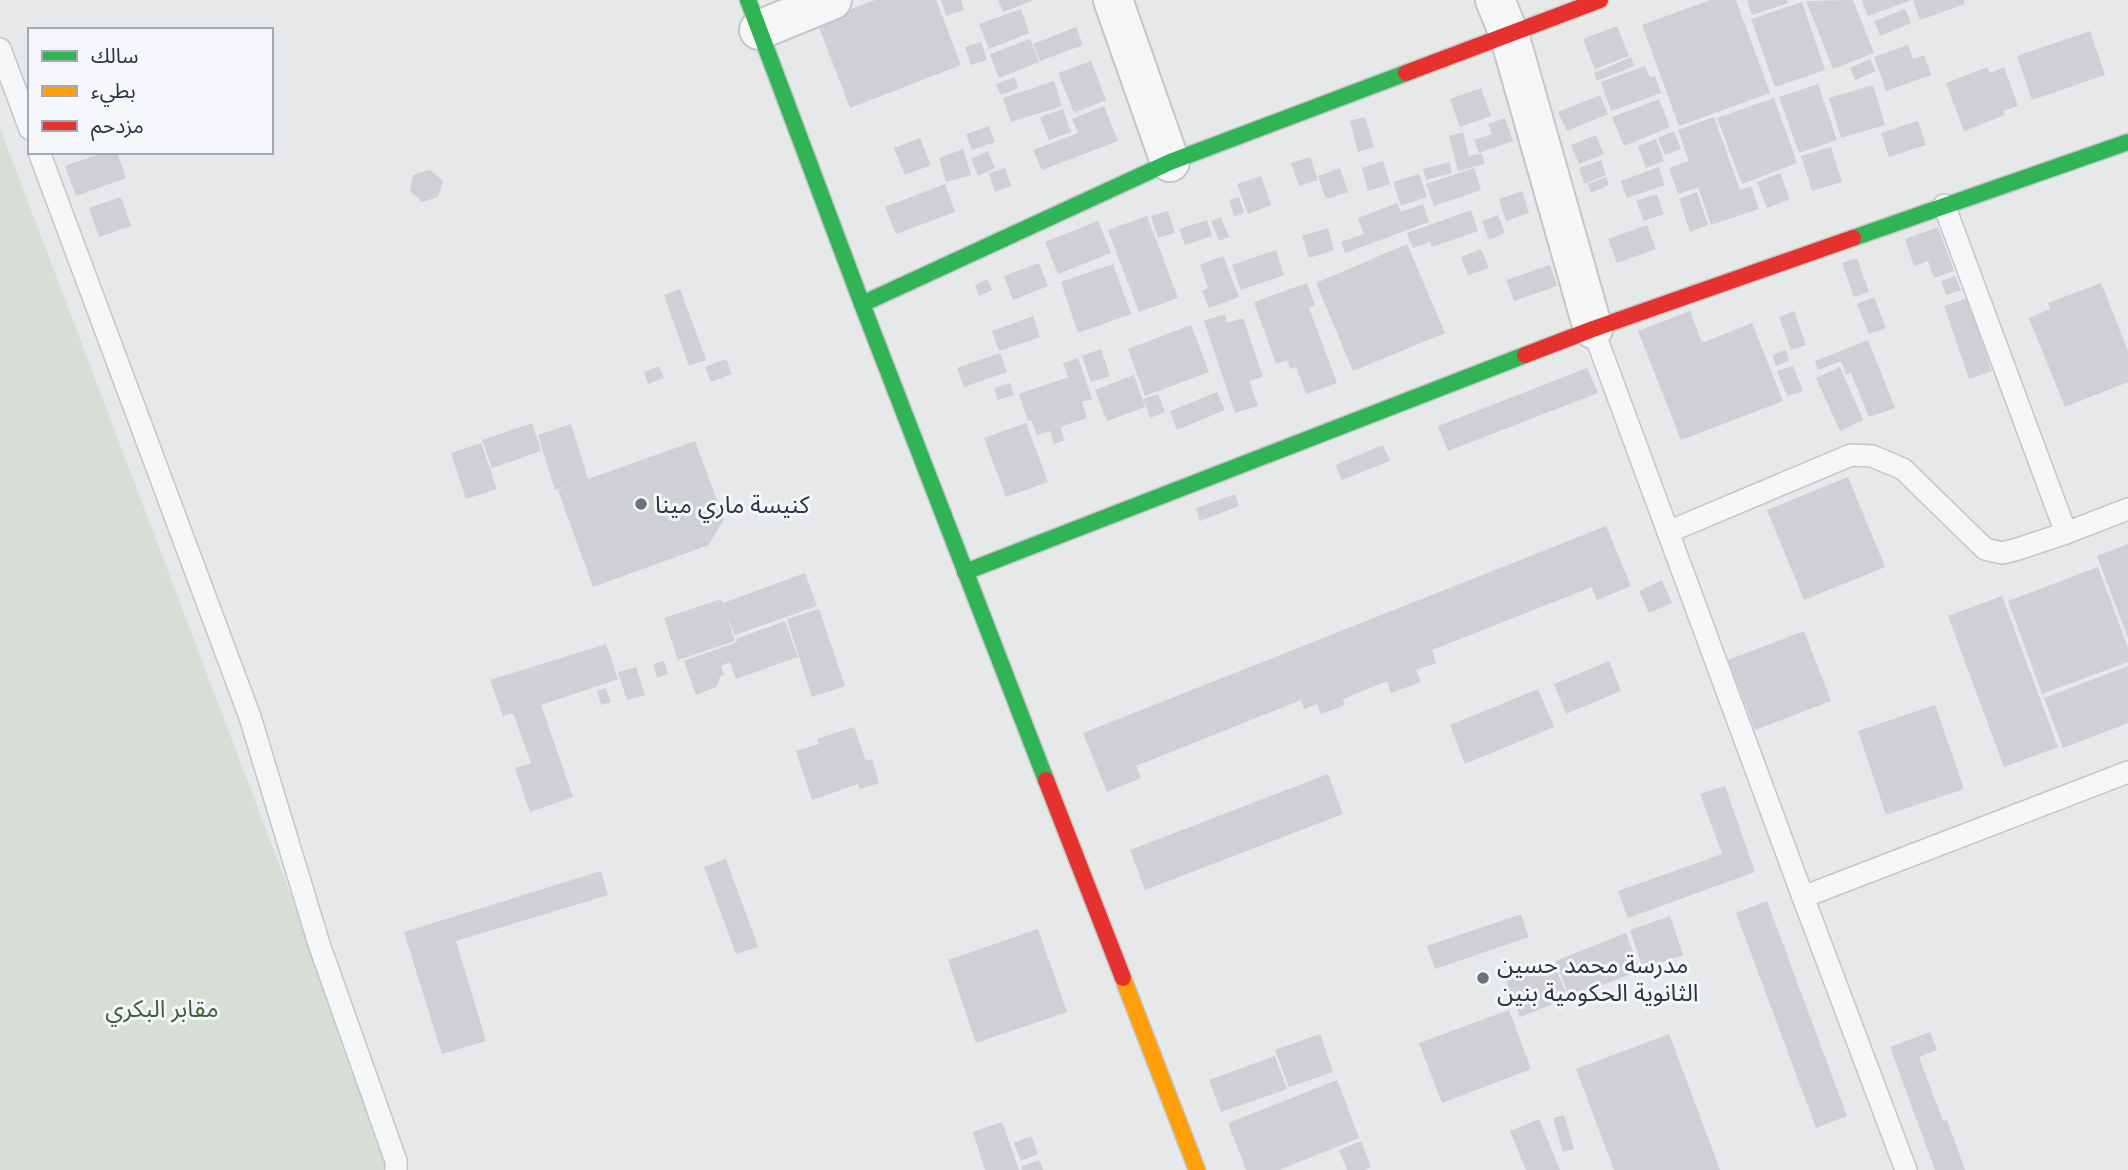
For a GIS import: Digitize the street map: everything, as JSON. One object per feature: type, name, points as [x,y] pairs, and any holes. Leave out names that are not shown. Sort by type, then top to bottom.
[{"type":"street","points":[[832,0],[754,15],[862,304],[1197,1170]]},
{"type":"street","points":[[1113,0],[1170,162]]},
{"type":"street","points":[[862,304],[1170,162],[1502,17],[1600,0]]},
{"type":"street","points":[[1502,17],[1593,329]]},
{"type":"street","points":[[965,572],[1593,329],[2128,142]]},
{"type":"lane","points":[[0,49],[28,124]]},
{"type":"lane","points":[[40,154],[250,717],[319,944],[396,1161],[396,1170]]},
{"type":"lane","points":[[1944,205],[2066,533]]},
{"type":"lane","points":[[1593,329],[1906,1170]]},
{"type":"lane","points":[[1668,532],[1851,455],[1872,456],[1903,469],[1985,549],[2002,553],[2066,533],[2128,509]]},
{"type":"lane","points":[[1803,897],[2128,772]]},
{"type":"green space","name":"مقابر البكري","points":[[0,128],[395,1170],[0,1170]]},
{"type":"building","points":[[875,0],[936,0],[961,65],[850,108],[817,22]]},
{"type":"building","points":[[941,0],[961,0],[964,10],[946,16]]},
{"type":"building","points":[[998,0],[1034,0],[1003,12]]},
{"type":"building","points":[[1710,0],[1736,0],[1770,93],[1679,126],[1642,25]]},
{"type":"building","points":[[1747,0],[1787,0],[1788,3],[1752,15]]},
{"type":"building","points":[[1853,0],[1874,53],[1833,69],[1806,1]]},
{"type":"building","points":[[1862,0],[1912,0],[1868,16]]},
{"type":"building","points":[[1913,0],[1964,0],[1965,4],[1920,20]]},
{"type":"building","points":[[1802,2],[1825,70],[1775,87],[1751,19]]},
{"type":"building","points":[[1021,9],[1029,33],[989,49],[979,24]]},
{"type":"building","points":[[1905,9],[1911,23],[1880,36],[1874,21]]},
{"type":"building","points":[[1617,26],[1629,56],[1595,69],[1583,39]]},
{"type":"building","points":[[1076,27],[1083,45],[1040,61],[1033,44]]},
{"type":"building","points":[[2090,31],[2105,75],[2032,100],[2017,56]]},
{"type":"building","points":[[1030,39],[1039,62],[999,78],[990,54]]},
{"type":"building","points":[[981,42],[987,60],[971,65],[965,47]]},
{"type":"building","points":[[1908,45],[1913,59],[1924,55],[1931,75],[1886,91],[1874,57]]},
{"type":"building","points":[[1631,57],[1634,66],[1597,81],[1594,73]]},
{"type":"building","points":[[1870,59],[1876,71],[1855,80],[1850,68]]},
{"type":"building","points":[[1091,61],[1106,100],[1074,113],[1058,73]]},
{"type":"building","points":[[1645,66],[1650,77],[1655,76],[1661,93],[1611,111],[1601,82]]},
{"type":"building","points":[[1987,67],[1990,73],[2004,67],[2018,106],[2004,111],[2005,115],[1964,131],[1946,83]]},
{"type":"building","points":[[1014,77],[1018,88],[1001,95],[996,84]]},
{"type":"building","points":[[1054,81],[1062,106],[1011,122],[1003,98]]},
{"type":"building","points":[[1818,84],[1837,140],[1799,153],[1779,97]]},
{"type":"building","points":[[1873,85],[1885,125],[1841,138],[1829,98]]},
{"type":"building","points":[[1481,88],[1491,116],[1460,127],[1450,99]]},
{"type":"building","points":[[1600,95],[1608,114],[1567,131],[1558,112]]},
{"type":"building","points":[[1774,98],[1797,163],[1742,184],[1717,118]]},
{"type":"building","points":[[1659,99],[1670,127],[1624,146],[1612,117]]},
{"type":"building","points":[[1104,106],[1118,141],[1042,170],[1033,150],[1078,133],[1072,119]]},
{"type":"building","points":[[1063,109],[1071,132],[1049,140],[1040,117]]},
{"type":"building","points":[[1365,117],[1374,147],[1358,152],[1350,121]]},
{"type":"building","points":[[1714,117],[1740,190],[1751,186],[1759,209],[1711,225],[1698,187],[1678,194],[1669,168],[1689,161],[1678,130]]},
{"type":"building","points":[[1505,118],[1513,141],[1479,153],[1474,140],[1492,134],[1488,124]]},
{"type":"building","points":[[1918,121],[1926,145],[1889,157],[1881,133]]},
{"type":"building","points":[[989,126],[995,142],[972,150],[966,134]]},
{"type":"building","points":[[1674,131],[1681,149],[1665,155],[1658,138]]},
{"type":"building","points":[[1463,132],[1469,156],[1482,153],[1485,164],[1458,171],[1449,136]]},
{"type":"building","points":[[1596,135],[1604,154],[1579,164],[1571,145]]},
{"type":"building","points":[[920,138],[931,165],[905,175],[894,148]]},
{"type":"building","points":[[1656,139],[1664,161],[1646,168],[1638,146]]},
{"type":"building","points":[[1831,147],[1842,182],[1812,191],[1801,156]]},
{"type":"building","points":[[963,149],[971,175],[946,182],[939,158]]},
{"type":"building","points":[[988,151],[995,168],[978,176],[971,159]]},
{"type":"building","points":[[99,154],[118,154],[126,178],[76,196],[65,166]]},
{"type":"building","points":[[1310,157],[1318,180],[1299,186],[1291,163]]},
{"type":"building","points":[[1601,160],[1606,175],[1585,184],[1579,168]]},
{"type":"building","points":[[1383,161],[1390,184],[1368,191],[1362,168]]},
{"type":"building","points":[[1449,162],[1452,173],[1426,180],[1423,169]]},
{"type":"building","points":[[1659,167],[1665,185],[1627,198],[1621,181]]},
{"type":"building","points":[[1005,168],[1011,186],[995,192],[989,173]]},
{"type":"building","points":[[1340,168],[1348,192],[1326,199],[1318,176]]},
{"type":"building","points":[[1474,168],[1481,190],[1434,206],[1426,184]]},
{"type":"building","points":[[430,170],[443,181],[438,197],[422,202],[410,191],[413,175]]},
{"type":"building","points":[[1780,173],[1790,199],[1767,208],[1757,182]]},
{"type":"building","points":[[1419,174],[1427,197],[1401,206],[1393,182]]},
{"type":"building","points":[[1261,176],[1271,205],[1248,214],[1237,184]]},
{"type":"building","points":[[1606,177],[1609,185],[1591,193],[1588,184]]},
{"type":"building","points":[[945,184],[955,212],[896,234],[885,207]]},
{"type":"building","points":[[1522,191],[1529,213],[1506,221],[1499,199]]},
{"type":"building","points":[[1697,192],[1708,225],[1690,232],[1679,199]]},
{"type":"building","points":[[1657,194],[1664,214],[1644,221],[1636,201]]},
{"type":"building","points":[[121,197],[131,226],[99,237],[89,208]]},
{"type":"building","points":[[1239,197],[1244,213],[1234,217],[1229,200]]},
{"type":"building","points":[[1397,203],[1401,212],[1423,204],[1429,222],[1345,253],[1341,242],[1364,234],[1358,218]]},
{"type":"building","points":[[1471,210],[1478,231],[1432,247],[1430,242],[1413,248],[1407,233]]},
{"type":"building","points":[[1168,211],[1175,233],[1158,238],[1151,216]]},
{"type":"building","points":[[1498,215],[1505,233],[1489,240],[1482,221]]},
{"type":"building","points":[[1147,216],[1178,298],[1139,312],[1108,230]]},
{"type":"building","points":[[1221,217],[1229,237],[1219,241],[1211,221]]},
{"type":"building","points":[[1207,220],[1212,236],[1185,245],[1179,229]]},
{"type":"building","points":[[1098,221],[1111,253],[1058,274],[1045,242]]},
{"type":"building","points":[[1647,225],[1656,249],[1617,263],[1608,239]]},
{"type":"building","points":[[1938,227],[1954,271],[1934,278],[1928,261],[1914,266],[1905,239]]},
{"type":"building","points":[[1328,228],[1334,250],[1309,258],[1302,236]]},
{"type":"building","points":[[1407,244],[1445,333],[1353,371],[1316,283]]},
{"type":"building","points":[[1481,249],[1489,268],[1468,275],[1461,257]]},
{"type":"building","points":[[1276,250],[1284,275],[1241,290],[1232,265]]},
{"type":"building","points":[[1223,256],[1239,297],[1209,308],[1202,291],[1208,288],[1200,265]]},
{"type":"building","points":[[1857,258],[1869,292],[1854,297],[1842,263]]},
{"type":"building","points":[[1039,263],[1048,286],[1013,300],[1004,276]]},
{"type":"building","points":[[1113,264],[1131,314],[1078,333],[1061,282]]},
{"type":"building","points":[[1550,265],[1557,286],[1514,301],[1506,280]]},
{"type":"building","points":[[1955,276],[1961,290],[1946,295],[1941,281]]},
{"type":"building","points":[[987,279],[992,290],[979,296],[975,285]]},
{"type":"building","points":[[1307,283],[1315,305],[1309,308],[1337,383],[1306,394],[1296,367],[1290,369],[1287,360],[1276,364],[1254,302]]},
{"type":"building","points":[[2101,283],[2128,351],[2128,382],[2065,407],[2029,318],[2050,309],[2048,303]]},
{"type":"building","points":[[680,289],[706,360],[689,366],[664,295]]},
{"type":"building","points":[[1874,297],[1886,328],[1869,334],[1857,304]]},
{"type":"building","points":[[1967,298],[1992,371],[1969,379],[1944,306]]},
{"type":"building","points":[[1690,311],[1702,343],[1752,323],[1783,401],[1681,440],[1638,331]]},
{"type":"building","points":[[1794,311],[1806,345],[1791,350],[1779,317]]},
{"type":"building","points":[[1225,314],[1227,323],[1243,318],[1263,377],[1249,381],[1258,406],[1235,413],[1204,321]]},
{"type":"building","points":[[1033,316],[1040,337],[999,351],[992,331]]},
{"type":"building","points":[[1191,325],[1209,372],[1145,396],[1128,349]]},
{"type":"building","points":[[1868,340],[1895,408],[1869,417],[1851,373],[1846,375],[1841,361],[1818,370],[1815,361]]},
{"type":"building","points":[[1101,349],[1110,376],[1091,382],[1082,356]]},
{"type":"building","points":[[1786,350],[1789,361],[1776,366],[1772,355]]},
{"type":"building","points":[[1000,353],[1007,372],[964,387],[957,368]]},
{"type":"building","points":[[1078,358],[1092,399],[1082,402],[1087,418],[1060,427],[1065,440],[1054,444],[1050,431],[1037,435],[1031,420],[1028,421],[1019,394],[1068,377],[1063,363]]},
{"type":"building","points":[[726,359],[732,374],[711,382],[705,367]]},
{"type":"building","points":[[659,366],[664,378],[648,384],[644,372]]},
{"type":"building","points":[[1793,366],[1803,391],[1787,396],[1777,371]]},
{"type":"building","points":[[1840,367],[1863,420],[1840,431],[1816,378]]},
{"type":"building","points":[[1587,368],[1598,393],[1448,451],[1438,426]]},
{"type":"building","points":[[1134,375],[1145,407],[1107,421],[1095,390]]},
{"type":"building","points":[[1010,383],[1014,395],[998,400],[994,388]]},
{"type":"building","points":[[1217,392],[1225,410],[1177,430],[1170,411]]},
{"type":"building","points":[[1158,394],[1165,412],[1150,418],[1143,399]]},
{"type":"building","points":[[532,423],[541,451],[492,468],[482,440]]},
{"type":"building","points":[[1026,423],[1048,482],[1006,497],[984,438]]},
{"type":"building","name":"كنيسة ماري مينا","points":[[571,424],[588,479],[695,441],[724,519],[709,545],[593,587],[558,490],[570,485],[555,490],[538,435]]},
{"type":"building","points":[[481,443],[497,489],[466,499],[451,453]]},
{"type":"building","points":[[1383,445],[1390,461],[1342,480],[1335,465]]},
{"type":"building","points":[[1848,477],[1885,567],[1804,600],[1767,510]]},
{"type":"building","points":[[1235,494],[1239,506],[1200,521],[1196,508]]},
{"type":"building","points":[[1606,526],[1631,586],[1597,600],[1592,587],[1432,650],[1436,663],[1416,670],[1421,682],[1391,693],[1387,681],[1343,699],[1345,705],[1321,714],[1317,704],[1304,709],[1301,700],[1136,766],[1141,778],[1107,792],[1083,733]]},
{"type":"building","points":[[2128,544],[2128,638],[2097,556]]},
{"type":"building","points":[[2098,567],[2128,648],[2128,662],[2042,694],[2008,601]]},
{"type":"building","points":[[805,573],[817,606],[735,635],[727,616],[735,641],[678,660],[664,618],[721,599],[723,603]]},
{"type":"building","points":[[1662,580],[1672,603],[1649,613],[1639,591]]},
{"type":"building","points":[[2002,596],[2058,747],[2004,767],[1948,616]]},
{"type":"building","points":[[819,609],[845,686],[812,697],[787,619]]},
{"type":"building","points":[[785,621],[798,657],[736,679],[730,662],[721,666],[724,675],[721,675],[716,687],[696,695],[684,661]]},
{"type":"building","points":[[1804,631],[1831,701],[1755,730],[1728,660]]},
{"type":"building","points":[[606,644],[618,679],[541,705],[573,797],[530,812],[515,768],[531,763],[513,713],[503,716],[490,680]]},
{"type":"building","points":[[664,661],[668,674],[657,678],[653,664]]},
{"type":"building","points":[[1609,661],[1621,691],[1566,714],[1554,684]]},
{"type":"building","points":[[2128,666],[2128,723],[2063,748],[2044,698]]},
{"type":"building","points":[[636,667],[645,695],[627,700],[618,672]]},
{"type":"building","points":[[606,688],[611,702],[601,705],[597,691]]},
{"type":"building","points":[[1538,689],[1554,727],[1465,764],[1450,725]]},
{"type":"building","points":[[1935,705],[1964,789],[1886,815],[1858,731]]},
{"type":"building","points":[[854,727],[866,761],[872,759],[879,783],[860,789],[858,784],[812,800],[796,751],[819,744],[817,739]]},
{"type":"building","points":[[1328,774],[1343,814],[1145,890],[1130,850]]},
{"type":"building","points":[[1725,786],[1755,872],[1628,918],[1618,891],[1722,854],[1700,794]]},
{"type":"building","points":[[726,859],[758,947],[736,954],[704,867]]},
{"type":"building","points":[[601,871],[608,895],[456,941],[486,1041],[442,1054],[404,932]]},
{"type":"building","points":[[1767,901],[1847,1116],[1816,1128],[1736,913]]},
{"type":"building","points":[[1521,914],[1529,937],[1435,969],[1427,946]]},
{"type":"building","points":[[1670,916],[1683,955],[1643,969],[1630,930]]},
{"type":"building","points":[[1038,929],[1067,1012],[976,1043],[948,960]]},
{"type":"building","points":[[1626,933],[1640,970],[1570,998],[1555,961]]},
{"type":"building","points":[[1553,962],[1568,998],[1520,1017],[1506,980]]},
{"type":"building","points":[[1509,1010],[1531,1069],[1442,1103],[1419,1043]]},
{"type":"building","points":[[1930,1032],[1937,1050],[1919,1057],[1943,1121],[1947,1120],[1965,1170],[1935,1170],[1890,1047]]},
{"type":"building","points":[[1320,1034],[1333,1072],[1289,1087],[1275,1050]]},
{"type":"building","points":[[1669,1034],[1720,1170],[1614,1170],[1576,1069]]},
{"type":"building","points":[[1275,1056],[1287,1089],[1221,1112],[1209,1080]]},
{"type":"building","points":[[1337,1080],[1359,1138],[1279,1170],[1246,1170],[1228,1123]]},
{"type":"building","points":[[1564,1115],[1574,1149],[1563,1152],[1553,1118]]},
{"type":"building","points":[[1539,1119],[1560,1170],[1526,1170],[1510,1131]]},
{"type":"building","points":[[1002,1122],[1019,1170],[985,1170],[973,1132]]},
{"type":"building","points":[[1031,1136],[1038,1154],[1021,1161],[1014,1143]]},
{"type":"building","points":[[1361,1141],[1371,1167],[1364,1170],[1347,1170],[1339,1150]]},
{"type":"building","points":[[1039,1160],[1043,1170],[1022,1170],[1021,1167]]},
{"type":"traffic: fast","points":[[748,0],[1046,780]]},
{"type":"traffic: fast","points":[[862,304],[1170,162],[1406,73]]},
{"type":"traffic: fast","points":[[1853,238],[2128,142]]},
{"type":"traffic: fast","points":[[965,572],[1525,355]]},
{"type":"traffic: slow","points":[[1123,978],[1197,1170]]},
{"type":"traffic: jam","points":[[1406,73],[1600,0]]},
{"type":"traffic: jam","points":[[1525,355],[1853,238]]},
{"type":"traffic: jam","points":[[1046,780],[1123,978]]},
{"type":"place","name":"كنيسة ماري مينا","points":[[641,504]]},
{"type":"place","name":"مدرسة محمد حسين الثانوية الحكومية بنين","points":[[1483,978]]}]
